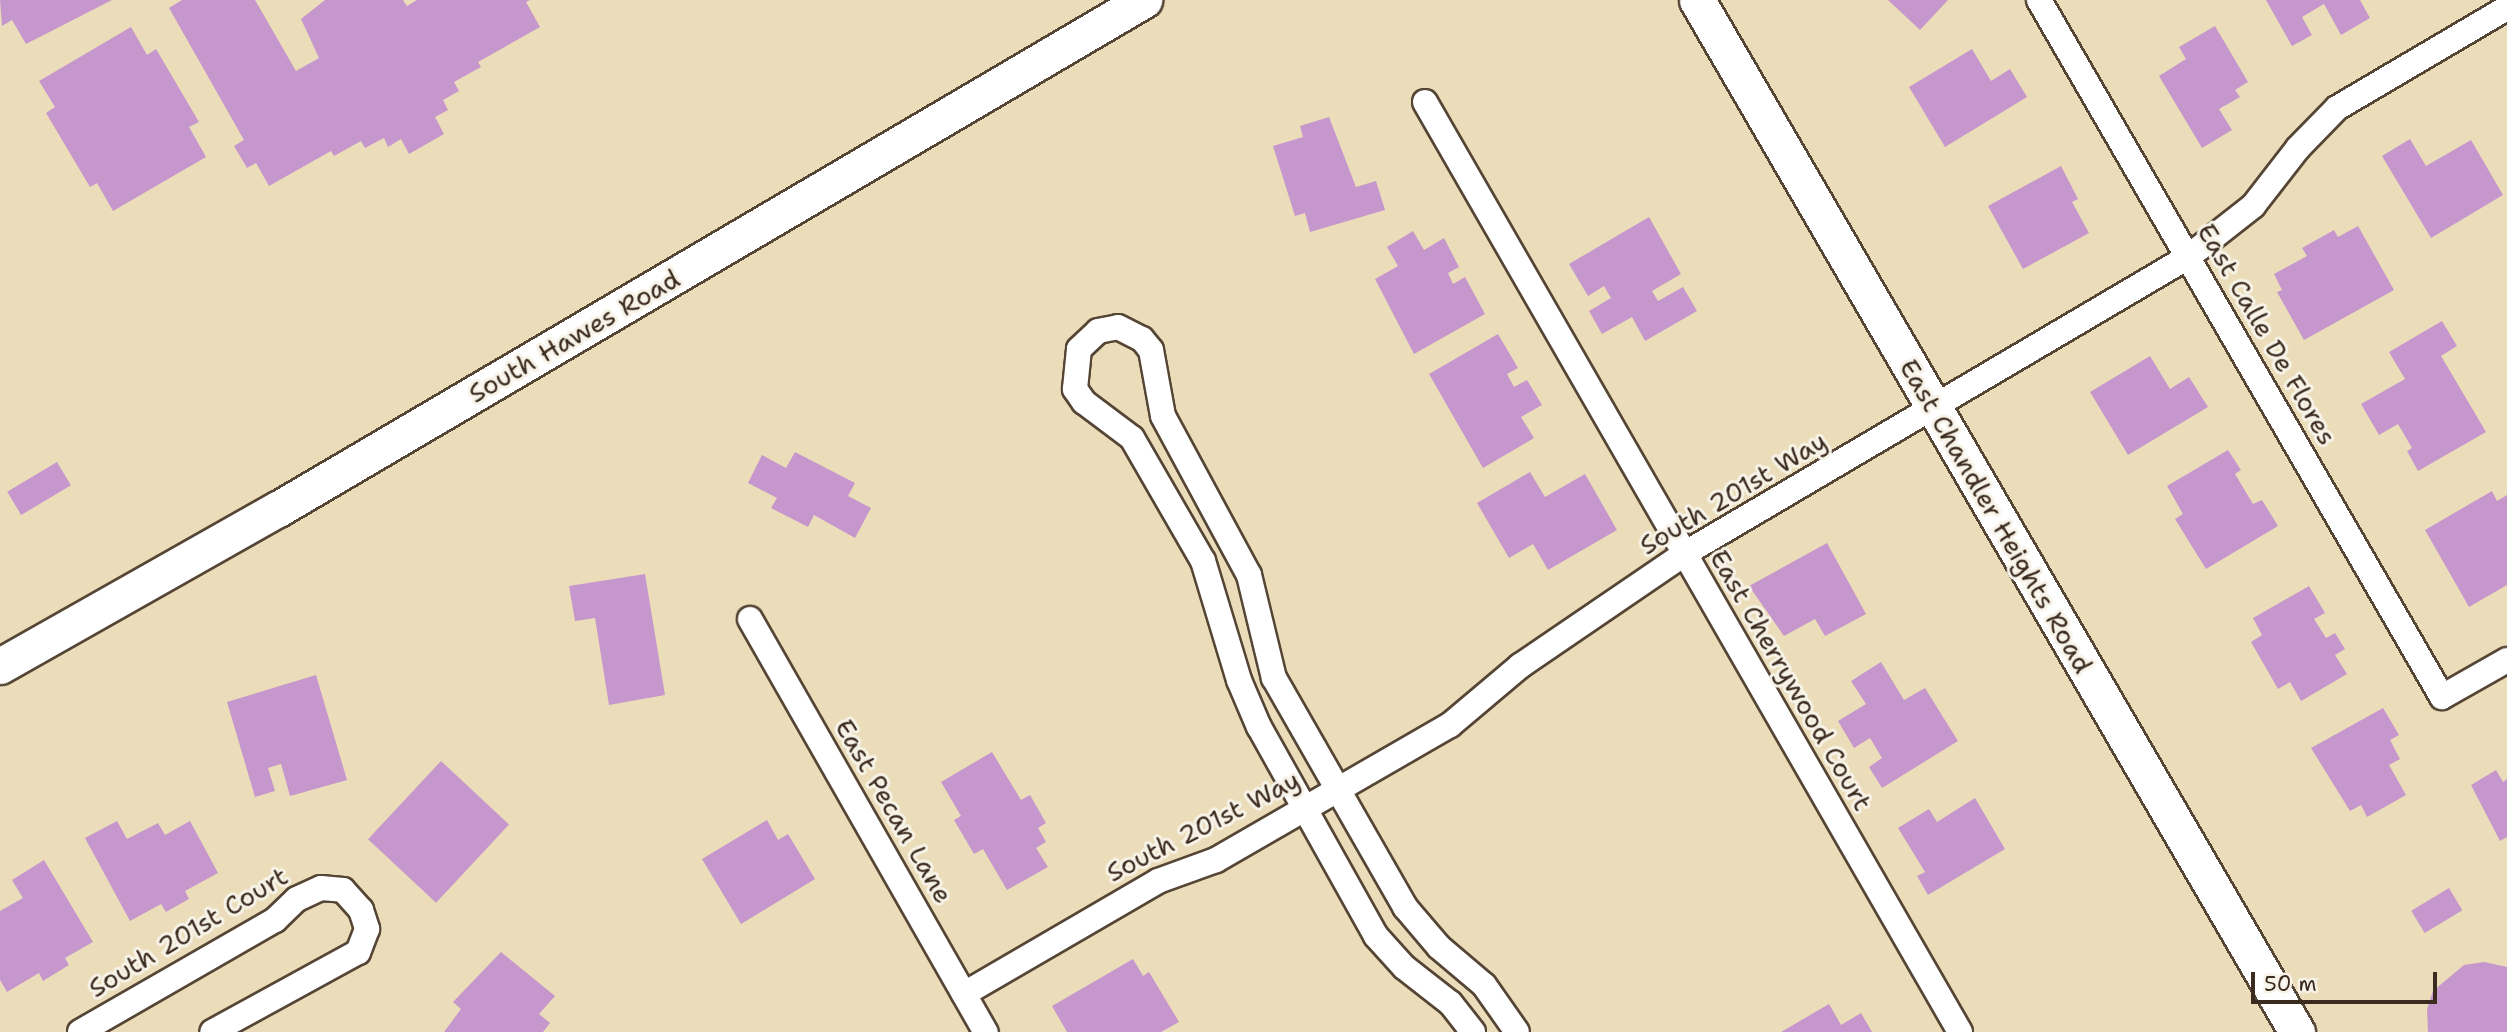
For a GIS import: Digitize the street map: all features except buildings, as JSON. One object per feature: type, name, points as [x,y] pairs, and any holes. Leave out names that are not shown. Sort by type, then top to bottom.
[{"type":"main road","name":"South Hawes Road","points":[[0,666],[320,485],[1144,0]]},
{"type":"main road","name":"East Chandler Heights Road","points":[[1697,0],[2297,1032]]},
{"type":"street","name":"East Calle De Flores","points":[[2039,0],[2442,697],[2507,660]]},
{"type":"street","name":"South 201st Way","points":[[964,994],[1158,880],[1216,859],[1450,725],[1520,666],[1685,554],[2188,257],[2253,206],[2298,148],[2337,108],[2507,8]]},
{"type":"street","name":"East Cherrywood Court","points":[[1425,102],[1960,1032]]},
{"type":"street","points":[[1474,1032],[1450,1003],[1404,967],[1376,936],[1302,810],[1243,691],[1212,582],[1156,476],[1132,438],[1084,402],[1075,389],[1079,349],[1098,331],[1118,327],[1142,339],[1151,350],[1160,407],[1249,575],[1274,678],[1415,921],[1499,1003],[1517,1032]]},
{"type":"street","points":[[1156,476],[1186,458]]},
{"type":"street","name":"East Pecan Lane","points":[[750,619],[986,1032]]},
{"type":"street","points":[[1243,691],[1274,678]]},
{"type":"street","name":"South 201st Court","points":[[80,1032],[275,920],[297,899],[321,887],[343,890],[361,910],[367,929],[358,952],[212,1032]]},
{"type":"street","points":[[1450,1003],[1473,975]]}]
